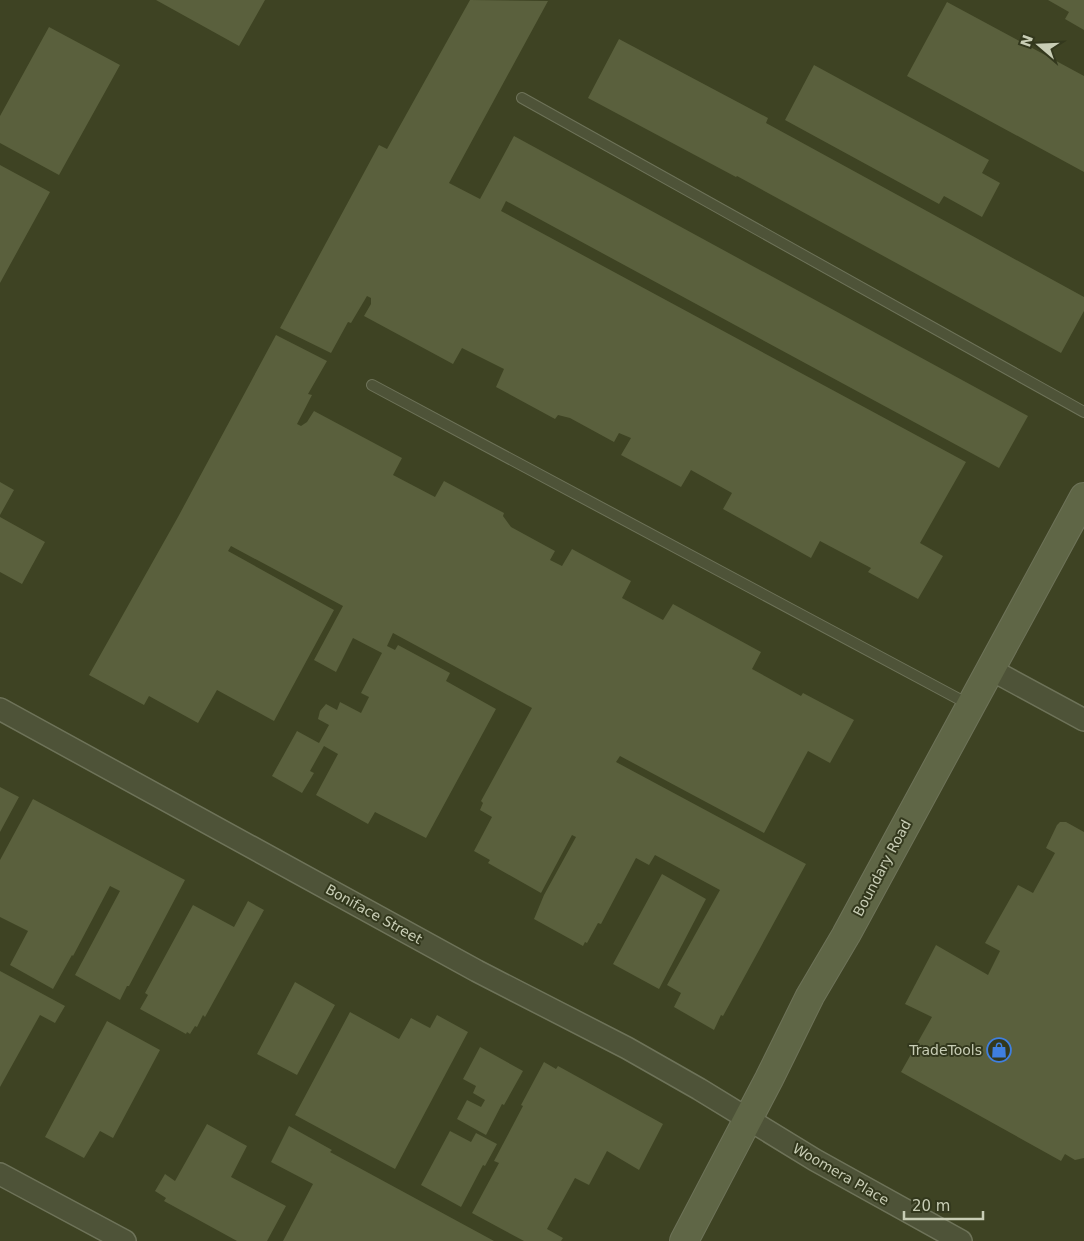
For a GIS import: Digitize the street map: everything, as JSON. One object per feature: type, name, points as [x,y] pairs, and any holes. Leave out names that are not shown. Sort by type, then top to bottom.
[{"type":"main road","name":"Boundary Road","points":[[684,1241],[810,996],[846,935],[1084,498]]},
{"type":"street","points":[[990,668],[1084,720]]},
{"type":"street","name":"Boniface Street","points":[[0,709],[477,971],[627,1048],[748,1119]]},
{"type":"street","name":"Woomera Place","points":[[748,1119],[815,1160],[961,1241]]},
{"type":"street","points":[[0,1174],[125,1241]]},
{"type":"lane","points":[[522,98],[1084,412]]},
{"type":"lane","points":[[372,384],[970,705]]},
{"type":"building","points":[[156,0],[265,0],[239,46]]},
{"type":"building","points":[[470,0],[548,1],[449,183],[480,199],[514,136],[1028,416],[999,468],[506,201],[501,211],[966,462],[920,543],[943,556],[918,599],[868,572],[871,568],[820,541],[811,558],[723,509],[732,493],[691,470],[681,487],[621,455],[631,438],[619,433],[614,442],[570,418],[558,415],[555,419],[496,387],[504,369],[462,348],[453,364],[364,316],[371,304],[371,298],[367,296],[351,323],[348,322],[331,353],[280,328],[379,145],[387,149]]},
{"type":"building","points":[[1048,0],[1084,0],[1084,30],[1065,19],[1069,12]]},
{"type":"building","points":[[947,2],[1084,76],[1084,172],[907,76]]},
{"type":"building","points":[[49,27],[120,65],[59,175],[0,143],[0,116]]},
{"type":"building","points":[[619,39],[768,118],[766,123],[1084,297],[1084,311],[1061,353],[737,176],[588,98]]},
{"type":"building","points":[[814,65],[989,160],[982,173],[1000,183],[982,217],[944,196],[939,204],[785,120]]},
{"type":"building","points":[[0,165],[50,192],[0,283]]},
{"type":"building","points":[[276,335],[327,361],[308,394],[312,395],[297,424],[301,426],[307,422],[314,411],[402,458],[393,475],[435,497],[444,481],[504,513],[503,516],[511,527],[555,551],[550,560],[562,566],[572,549],[631,581],[622,598],[663,620],[673,604],[761,652],[752,669],[801,696],[803,693],[854,720],[830,763],[808,751],[764,833],[620,756],[616,762],[806,864],[714,1030],[674,1007],[681,993],[667,985],[720,890],[655,855],[649,865],[636,858],[601,924],[598,923],[587,943],[585,942],[583,946],[534,919],[544,895],[576,837],[572,835],[541,893],[488,863],[490,860],[474,851],[492,817],[480,810],[483,803],[481,801],[532,708],[393,633],[387,646],[395,650],[398,645],[450,673],[446,681],[496,709],[426,838],[375,812],[368,824],[316,795],[338,754],[324,746],[310,771],[314,773],[302,793],[272,776],[297,731],[319,743],[329,725],[318,719],[320,711],[326,704],[337,710],[340,702],[361,713],[369,697],[361,693],[382,653],[353,638],[336,672],[314,660],[343,606],[231,546],[228,551],[334,610],[274,721],[217,690],[198,723],[149,696],[144,705],[89,675],[178,517]]},
{"type":"building","points":[[0,482],[14,490],[0,515]]},
{"type":"building","points":[[0,517],[45,542],[22,584],[0,572]]},
{"type":"building","points":[[0,787],[19,797],[0,832]]},
{"type":"building","points":[[33,799],[185,880],[120,1000],[75,975],[120,891],[110,886],[73,956],[53,989],[10,965],[28,931],[0,917],[0,860]]},
{"type":"building","name":"TradeTools","points":[[1060,822],[1066,822],[1084,832],[1084,1158],[1075,1160],[1065,1154],[1061,1161],[901,1072],[932,1017],[905,1004],[936,945],[988,975],[1000,951],[985,943],[1018,885],[1033,893],[1055,853],[1046,848]]},
{"type":"building","points":[[662,874],[706,899],[659,989],[613,964]]},
{"type":"building","points":[[248,901],[264,910],[205,1017],[203,1015],[197,1027],[195,1026],[190,1034],[187,1032],[186,1034],[140,1009],[148,995],[145,993],[193,905],[234,927]]},
{"type":"building","points":[[0,971],[65,1006],[55,1023],[40,1015],[0,1087]]},
{"type":"building","points":[[295,982],[335,1005],[297,1075],[257,1054]]},
{"type":"building","points":[[350,1012],[399,1039],[411,1018],[430,1028],[437,1015],[468,1032],[395,1169],[295,1115]]},
{"type":"building","points":[[107,1021],[160,1050],[113,1138],[100,1131],[84,1158],[45,1137]]},
{"type":"building","points":[[480,1047],[523,1071],[504,1105],[502,1104],[486,1135],[457,1119],[467,1100],[481,1107],[485,1100],[473,1093],[476,1086],[463,1079]]},
{"type":"building","points":[[544,1062],[556,1069],[558,1066],[663,1124],[639,1170],[607,1151],[589,1185],[575,1178],[547,1229],[563,1238],[561,1241],[524,1241],[472,1213],[499,1163],[494,1161]]},
{"type":"building","points":[[207,1124],[247,1146],[231,1177],[286,1206],[267,1241],[237,1241],[164,1201],[166,1198],[155,1191],[165,1174],[175,1181]]},
{"type":"building","points":[[289,1126],[332,1150],[330,1152],[494,1241],[283,1241],[313,1184],[271,1162]]},
{"type":"building","points":[[450,1131],[471,1142],[476,1133],[497,1144],[485,1166],[483,1165],[461,1207],[421,1185]]},
{"type":"place","name":"TradeTools","points":[[999,1050]]}]
